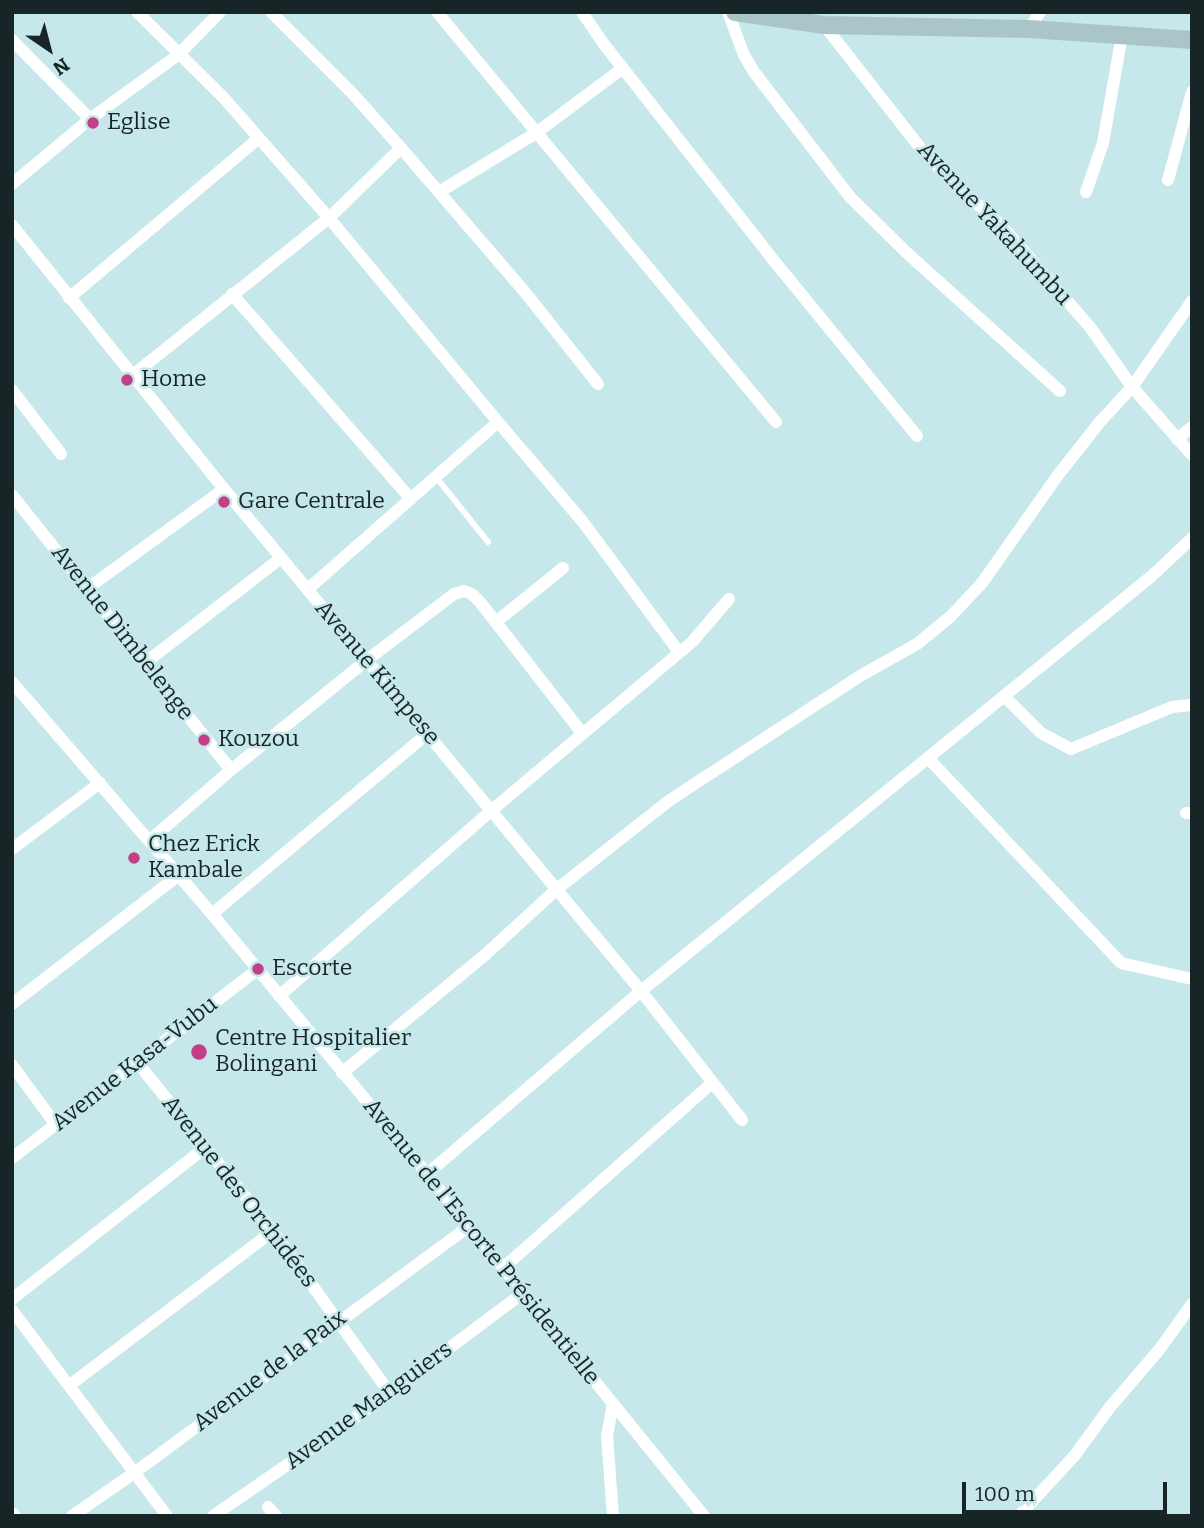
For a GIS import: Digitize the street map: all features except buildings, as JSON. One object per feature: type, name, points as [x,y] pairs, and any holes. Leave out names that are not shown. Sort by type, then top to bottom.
[{"type":"main road","points":[[735,12],[824,25],[883,19],[1122,35],[1191,36]]},
{"type":"street","points":[[137,12],[223,97],[329,218],[583,522],[679,652]]},
{"type":"street","points":[[12,184],[90,119],[178,55],[220,12]]},
{"type":"street","points":[[271,12],[352,93],[401,148],[524,291],[598,384]]},
{"type":"street","points":[[437,12],[776,422]]},
{"type":"street","points":[[582,12],[775,262],[916,436]]},
{"type":"street","points":[[728,12],[754,72],[850,197],[907,253],[1060,391]]},
{"type":"street","points":[[1029,29],[1040,12]]},
{"type":"street","name":"Avenue Yakahumbu","points":[[824,25],[945,176],[1007,232],[1090,327],[1132,387],[1192,455]]},
{"type":"street","points":[[1086,192],[1103,143],[1122,35]]},
{"type":"street","points":[[12,40],[90,119]]},
{"type":"street","points":[[439,192],[536,133],[623,68]]},
{"type":"street","points":[[1168,180],[1192,92]]},
{"type":"street","points":[[68,298],[259,138]]},
{"type":"street","points":[[133,375],[329,218],[401,148]]},
{"type":"street","name":"Avenue Kimpese","points":[[12,225],[224,489],[641,991],[742,1120]]},
{"type":"street","points":[[232,294],[411,499]]},
{"type":"street","points":[[342,1073],[486,954],[557,889],[670,800],[860,676],[917,643],[950,617],[982,583],[1058,475],[1132,387],[1192,302]]},
{"type":"street","points":[[12,390],[61,454]]},
{"type":"street","points":[[307,590],[498,422]]},
{"type":"street","points":[[1177,439],[1192,427]]},
{"type":"street","points":[[88,588],[224,489]]},
{"type":"street","name":"Avenue Dimbelenge","points":[[12,495],[232,770]]},
{"type":"street","points":[[427,1174],[641,991],[1153,575],[1192,538]]},
{"type":"street","points":[[145,663],[281,558]]},
{"type":"street","points":[[496,622],[564,568]]},
{"type":"street","points":[[149,841],[367,660],[454,594],[464,591],[472,594],[496,622],[582,733]]},
{"type":"street","points":[[279,996],[492,810],[692,642],[729,599]]},
{"type":"street","name":"Avenue de l'Escorte Présidentielle","points":[[15,690],[100,783],[212,914],[704,1516]]},
{"type":"street","points":[[1004,696],[1041,733],[1071,749],[1172,708],[1192,705]]},
{"type":"street","points":[[212,914],[427,734]]},
{"type":"street","points":[[928,758],[1121,963],[1192,979]]},
{"type":"street","points":[[12,849],[100,783]]},
{"type":"street","points":[[12,1004],[179,875]]},
{"type":"street","name":"Avenue Kasa-Vubu","points":[[12,1158],[257,970]]},
{"type":"street","name":"Avenue des Orchidées","points":[[137,1062],[273,1231],[390,1392]]},
{"type":"street","points":[[12,1065],[56,1125]]},
{"type":"street","points":[[503,1268],[712,1083]]},
{"type":"street","points":[[12,1299],[206,1147]]},
{"type":"street","name":"Avenue de la Paix","points":[[72,1516],[468,1227]]},
{"type":"street","points":[[70,1385],[273,1231]]},
{"type":"street","name":"Avenue Manguiers","points":[[213,1516],[390,1392],[523,1293]]},
{"type":"street","points":[[1019,1516],[1075,1455],[1192,1304]]},
{"type":"street","points":[[12,1310],[167,1516]]},
{"type":"street","points":[[613,1404],[607,1436],[613,1516]]},
{"type":"lane","points":[[436,477],[488,542]]},
{"type":"place","name":"Eglise","points":[[93,123]]},
{"type":"place","name":"Home","points":[[127,380]]},
{"type":"place","name":"Gare Centrale","points":[[224,502]]},
{"type":"place","name":"Kouzou","points":[[204,740]]},
{"type":"place","name":"Chez Erick Kambale","points":[[134,858]]},
{"type":"place","name":"Escorte","points":[[258,969]]},
{"type":"place","name":"Centre Hospitalier Bolingani","points":[[199,1052]]}]
